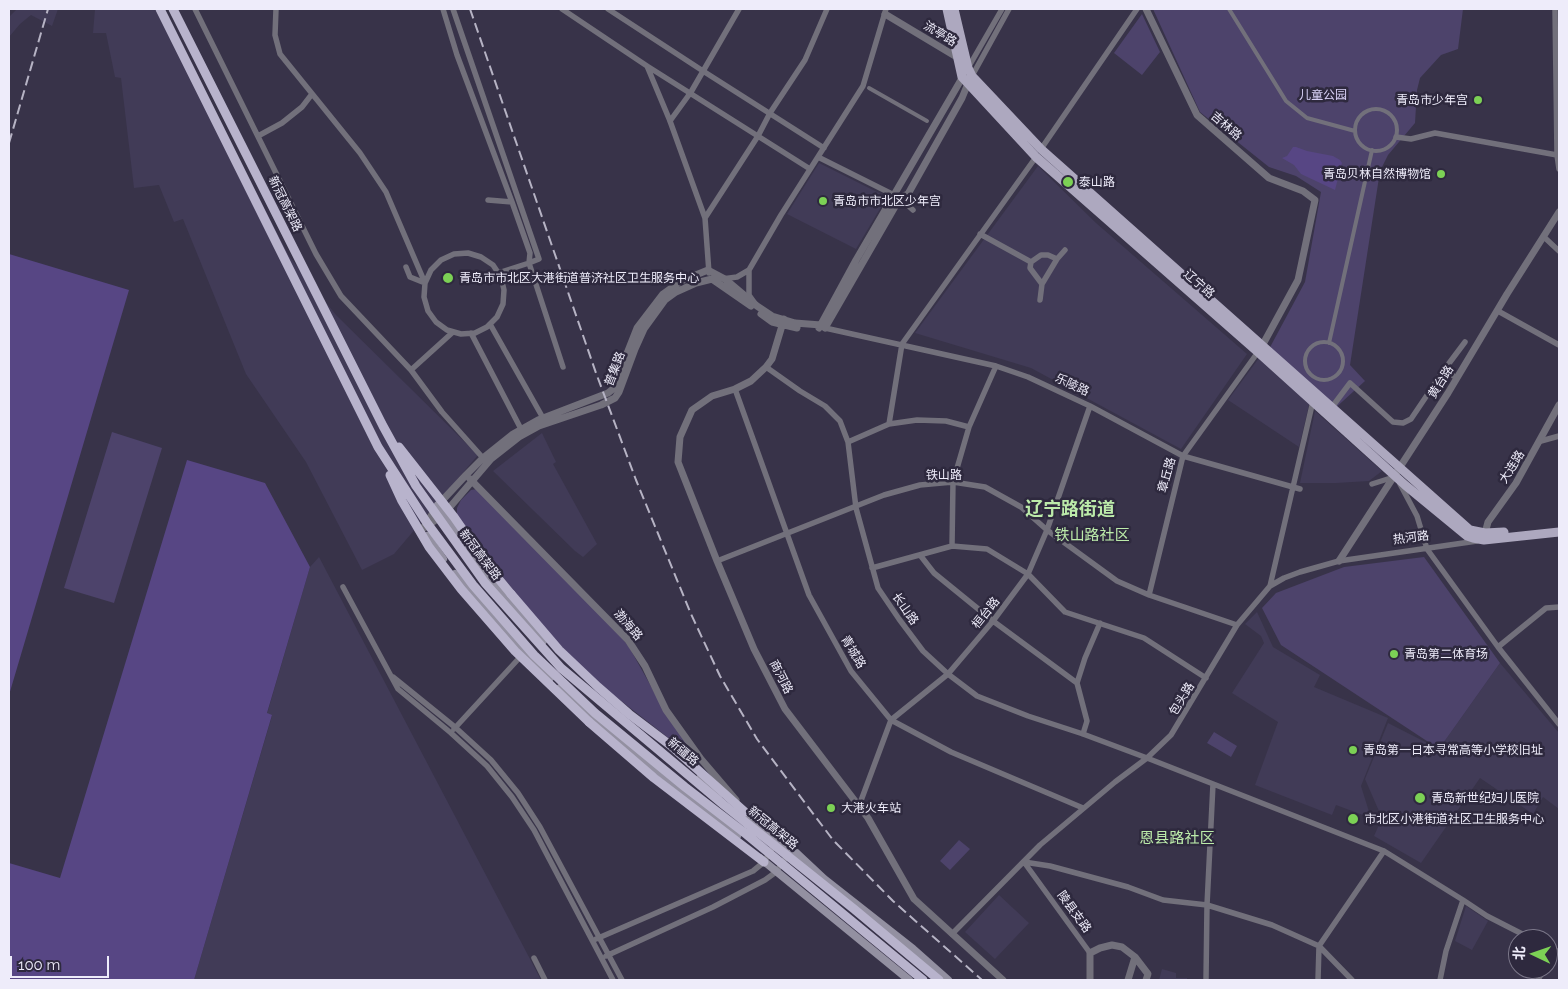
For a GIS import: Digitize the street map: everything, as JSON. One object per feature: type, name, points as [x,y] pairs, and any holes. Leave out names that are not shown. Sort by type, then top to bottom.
[{"type":"highway","name":"新冠高架路","points":[[160,9],[378,447],[427,523],[473,586],[534,655],[595,713],[923,980]]},
{"type":"highway","name":"新冠高架路","points":[[173,9],[383,426],[416,486],[485,583],[561,668],[724,805],[939,980]]},
{"type":"highway","points":[[383,426],[454,516],[488,566],[559,650],[629,714],[670,745],[746,812]]},
{"type":"highway","points":[[378,447],[402,502],[429,547],[509,644],[589,722],[654,778],[764,862]]},
{"type":"main road","points":[[947,9],[958,57],[967,76]]},
{"type":"main road","name":"辽宁路","points":[[954,9],[967,76],[1038,153],[1260,349],[1332,407],[1470,530],[1484,536]]},
{"type":"main road","name":"辽宁路","points":[[1260,349],[1312,401],[1395,476],[1467,536],[1484,536]]},
{"type":"main road","name":"新疆路","points":[[438,505],[462,543],[501,594],[561,662],[598,696],[695,776],[746,812],[792,849],[824,879],[913,949],[948,980]]},
{"type":"main road","name":"热河路","points":[[1484,536],[1559,526]]},
{"type":"main road","points":[[422,530],[454,573],[524,652],[593,719],[710,813],[764,862],[909,980]]},
{"type":"main road","name":"热河路","points":[[1484,536],[1559,532]]},
{"type":"street","points":[[195,9],[316,254],[341,296],[411,370],[442,412],[483,458]]},
{"type":"street","points":[[276,9],[275,35],[280,54],[360,153],[386,192],[425,283]]},
{"type":"street","points":[[443,9],[457,55],[530,253],[529,263],[563,367]]},
{"type":"street","points":[[453,9],[540,259],[498,273]]},
{"type":"street","points":[[562,9],[647,66],[810,169]]},
{"type":"street","points":[[608,9],[824,148]]},
{"type":"street","points":[[670,121],[690,92],[740,9]]},
{"type":"street","points":[[705,218],[805,60],[827,9]]},
{"type":"street","points":[[897,196],[908,194],[962,98],[967,76],[1002,9]]},
{"type":"street","points":[[822,327],[967,76],[1009,9]]},
{"type":"street","points":[[889,424],[902,344],[1038,153],[1137,9]]},
{"type":"street","name":"吉林路","points":[[1146,9],[1197,115],[1269,178],[1303,191],[1315,200]]},
{"type":"street","points":[[1229,9],[1286,101],[1306,118],[1355,131]]},
{"type":"street","points":[[1555,9],[1556,155],[1559,169]]},
{"type":"street","points":[[647,66],[670,121],[705,218],[708,270],[712,279],[737,277],[749,270],[863,86],[886,12]]},
{"type":"street","name":"流亭路","points":[[886,12],[958,57]]},
{"type":"street","points":[[869,88],[927,121]]},
{"type":"street","points":[[258,136],[282,123],[302,107],[312,94]]},
{"type":"street","points":[[1376,109],[1388,113],[1393,118],[1397,130],[1396,137],[1388,146],[1383,149],[1372,150],[1360,143],[1355,131],[1356,124],[1363,114],[1376,109]]},
{"type":"street","points":[[1396,137],[1412,139],[1436,133],[1556,155]]},
{"type":"street","points":[[1329,343],[1372,150]]},
{"type":"street","points":[[818,157],[897,196],[913,210]]},
{"type":"street","points":[[488,200],[512,202]]},
{"type":"street","name":"章丘路","points":[[1148,595],[1183,456],[1260,349],[1298,280],[1315,200]]},
{"type":"street","name":"黄台路","points":[[1339,561],[1457,378],[1559,212]]},
{"type":"street","points":[[980,234],[1030,262]]},
{"type":"street","points":[[1544,237],[1559,251]]},
{"type":"street","points":[[1040,300],[1042,284],[1057,259],[1065,250]]},
{"type":"street","points":[[468,253],[481,257],[493,265],[498,273],[504,290],[503,304],[497,317],[490,324],[475,333],[461,334],[447,330],[436,322],[428,311],[424,297],[425,283],[431,270],[441,260],[454,254],[468,253]]},
{"type":"street","points":[[1030,262],[1041,256],[1048,255],[1057,259]]},
{"type":"street","points":[[1030,262],[1030,268],[1042,284]]},
{"type":"street","points":[[406,267],[410,277],[425,283]]},
{"type":"street","points":[[422,530],[438,505],[466,475],[483,458],[521,429],[543,418],[608,394],[613,390],[630,343],[637,328],[651,308],[663,294],[674,286],[708,270]]},
{"type":"street","name":"乐陵路","points":[[708,270],[725,279],[772,316],[795,328],[822,327]]},
{"type":"street","points":[[749,270],[750,295],[757,306]]},
{"type":"street","name":"乐陵路","points":[[712,279],[768,318],[822,327],[996,366],[1028,377],[1090,406],[1183,456],[1297,489]]},
{"type":"street","name":"普集路","points":[[422,530],[444,514],[491,459],[519,437],[539,426],[601,405],[615,398],[644,329],[665,300],[686,286],[712,279]]},
{"type":"street","points":[[1498,311],[1559,345]]},
{"type":"street","points":[[766,367],[781,321]]},
{"type":"street","name":"商河路","points":[[781,321],[772,359],[766,367],[751,381],[735,389],[712,396],[692,410],[680,437],[678,462],[716,561],[754,649],[784,709],[868,818],[914,899],[1003,980]]},
{"type":"street","points":[[490,324],[543,418]]},
{"type":"street","points":[[778,339],[788,329],[795,328]]},
{"type":"street","points":[[411,370],[453,332]]},
{"type":"street","points":[[471,333],[521,429]]},
{"type":"street","points":[[1332,407],[1350,384],[1393,422],[1403,423],[1411,419],[1465,342]]},
{"type":"street","points":[[1318,343],[1329,343],[1340,351],[1342,357],[1341,368],[1333,377],[1319,379],[1310,374],[1307,368],[1306,356],[1313,346],[1318,343]]},
{"type":"street","points":[[952,546],[953,482],[969,427],[996,366]]},
{"type":"street","name":"长山路","points":[[766,367],[825,406],[840,421],[848,442],[856,508],[878,588],[899,619],[924,650],[948,674],[977,696],[1147,758],[1384,851],[1487,916],[1512,929]]},
{"type":"street","points":[[1444,370],[1457,378]]},
{"type":"street","points":[[1318,385],[1319,379]]},
{"type":"street","name":"青城路","points":[[735,389],[809,594],[851,671],[891,720],[951,752],[1083,808]]},
{"type":"street","name":"包头路","points":[[952,934],[1040,845],[1083,808],[1147,758],[1171,735],[1237,625],[1270,586],[1297,489],[1312,401]]},
{"type":"street","name":"大连路","points":[[1484,536],[1488,522],[1516,483],[1559,405]]},
{"type":"street","name":"桓台路","points":[[891,720],[948,674],[993,621],[1028,574],[1047,530],[1090,406]]},
{"type":"street","points":[[848,442],[889,424],[917,420],[946,421],[969,427]]},
{"type":"street","points":[[1541,440],[1559,436]]},
{"type":"street","name":"渤海路","points":[[466,475],[628,640],[645,666],[666,710],[701,759],[746,812]]},
{"type":"street","points":[[1372,484],[1395,476],[1417,516],[1427,549],[1498,647],[1559,724]]},
{"type":"street","name":"铁山路","points":[[716,561],[856,508],[884,495],[920,485],[953,482],[985,487],[1021,506],[1047,530],[1117,581],[1148,595],[1237,625]]},
{"type":"street","name":"热河路","points":[[1270,586],[1300,572],[1339,561],[1427,549],[1484,536]]},
{"type":"street","points":[[872,568],[952,546],[987,549],[1028,574],[1065,612],[1144,638],[1206,678]]},
{"type":"street","points":[[920,555],[934,573],[993,621],[1077,683]]},
{"type":"street","points":[[343,586],[398,690],[491,760],[518,793],[540,827],[622,980]]},
{"type":"street","points":[[1498,647],[1546,608],[1559,608]]},
{"type":"street","points":[[1083,734],[1087,721],[1077,683],[1100,623]]},
{"type":"street","points":[[453,730],[524,652]]},
{"type":"street","points":[[858,806],[891,720]]},
{"type":"street","points":[[453,730],[487,766],[512,797],[534,830],[613,980]]},
{"type":"street","points":[[1206,980],[1212,784]]},
{"type":"street","points":[[592,941],[753,871],[764,862],[778,838]]},
{"type":"street","points":[[601,958],[713,907],[764,880],[776,872],[792,849]]},
{"type":"street","points":[[1318,980],[1319,946],[1384,851]]},
{"type":"street","points":[[1024,862],[1050,866],[1128,887],[1163,900],[1207,905],[1272,925],[1319,946],[1352,980]]},
{"type":"street","name":"陵县支路","points":[[1024,862],[1090,953],[1090,980]]},
{"type":"street","points":[[1440,980],[1446,951],[1463,900]]},
{"type":"street","points":[[1090,953],[1100,948],[1115,945],[1126,949],[1148,974],[1146,980]]},
{"type":"street","points":[[1128,980],[1135,957]]},
{"type":"street","points":[[534,958],[545,980]]},
{"type":"shaded area","points":[[17,9],[58,9],[52,26],[31,15],[9,37],[9,17]]},
{"type":"shaded area","points":[[95,9],[163,9],[186,58],[289,256],[336,315],[478,455],[394,554],[362,570],[306,462],[246,374],[183,219],[174,222],[159,185],[134,188],[121,78],[115,77],[106,33],[93,33]]},
{"type":"shaded area","points":[[1293,147],[1333,156],[1340,160],[1342,163],[1335,190],[1301,174],[1294,165],[1282,158],[1287,156]]},
{"type":"shaded area","points":[[819,163],[887,197],[856,249],[787,214]]},
{"type":"shaded area","points":[[1038,166],[1096,223],[1247,354],[1181,449],[1031,368],[915,333]]},
{"type":"shaded area","points":[[9,254],[129,290],[9,695]]},
{"type":"shaded area","points":[[1259,358],[1310,401],[1299,447],[1228,400]]},
{"type":"shaded area","points":[[1315,411],[1382,471],[1369,481],[1300,483]]},
{"type":"shaded area","points":[[542,433],[556,462],[553,464],[597,544],[583,557],[493,471]]},
{"type":"shaded area","points":[[187,460],[265,483],[310,567],[267,713],[272,715],[194,980],[9,980],[9,863],[60,878]]},
{"type":"shaded area","points":[[319,557],[541,980],[194,980],[272,716],[267,714],[310,567]]},
{"type":"shaded area","points":[[1257,612],[1273,647],[1320,675],[1314,687],[1388,718],[1361,786],[1371,818],[1336,805],[1332,815],[1255,785],[1278,722],[1232,693],[1264,643],[1261,636],[1245,624]]},
{"type":"shaded area","points":[[1500,663],[1559,733],[1559,809],[1543,797],[1533,814],[1480,778],[1421,863],[1374,836],[1382,818],[1365,779],[1388,723],[1439,749]]},
{"type":"shaded area","points":[[999,895],[1029,923],[995,959],[965,932]]},
{"type":"shaded area","points":[[1466,906],[1488,921],[1472,950],[1455,941]]},
{"type":"shaded area","points":[[1162,969],[1176,973],[1176,978],[1187,978],[1187,980],[1159,980]]},
{"type":"green space","name":"儿童公园","points":[[1153,9],[1463,9],[1458,49],[1441,55],[1420,78],[1417,90],[1415,123],[1388,155],[1380,171],[1350,365],[1365,381],[1332,411],[1268,351],[1305,282],[1321,192],[1296,176],[1269,167],[1200,112]]},
{"type":"green space","points":[[1142,14],[1160,52],[1142,75],[1114,53]]},
{"type":"green space","points":[[112,432],[162,448],[114,603],[64,588]]},
{"type":"green space","points":[[477,489],[620,635],[629,647],[671,722],[703,765],[602,686],[541,625],[457,516],[457,508],[461,500],[471,490]]},
{"type":"green space","name":"青岛第二体育场","points":[[1424,557],[1500,663],[1439,749],[1281,645],[1262,608],[1276,593],[1344,567]]},
{"type":"green space","points":[[1214,732],[1237,746],[1231,757],[1207,743]]},
{"type":"green space","points":[[959,840],[970,849],[950,870],[940,861]]},
{"type":"railway","points":[[9,143],[48,9]]},
{"type":"railway","points":[[470,9],[596,373],[636,480],[691,614],[720,676],[757,739],[833,840],[893,901],[982,980]]},
{"type":"place","name":"青岛市少年宫","points":[[1478,100]]},
{"type":"place","name":"青岛贝林自然博物馆","points":[[1441,174]]},
{"type":"place","name":"泰山路","points":[[1068,182]]},
{"type":"place","name":"青岛市市北区少年宫","points":[[823,201]]},
{"type":"place","name":"青岛市市北区大港街道普济社区卫生服务中心","points":[[448,278]]},
{"type":"place","name":"青岛第二体育场","points":[[1394,654]]},
{"type":"place","name":"青岛第一日本寻常高等小学校旧址","points":[[1353,750]]},
{"type":"place","name":"青岛新世纪妇儿医院","points":[[1420,798]]},
{"type":"place","name":"大港火车站","points":[[831,808]]},
{"type":"place","name":"市北区小港街道社区卫生服务中心","points":[[1353,819]]},
{"type":"district","name":"辽宁路街道","points":[[1070,510]]},
{"type":"district","name":"铁山路社区","points":[[1092,535]]},
{"type":"district","name":"恩县路社区","points":[[1177,838]]}]
